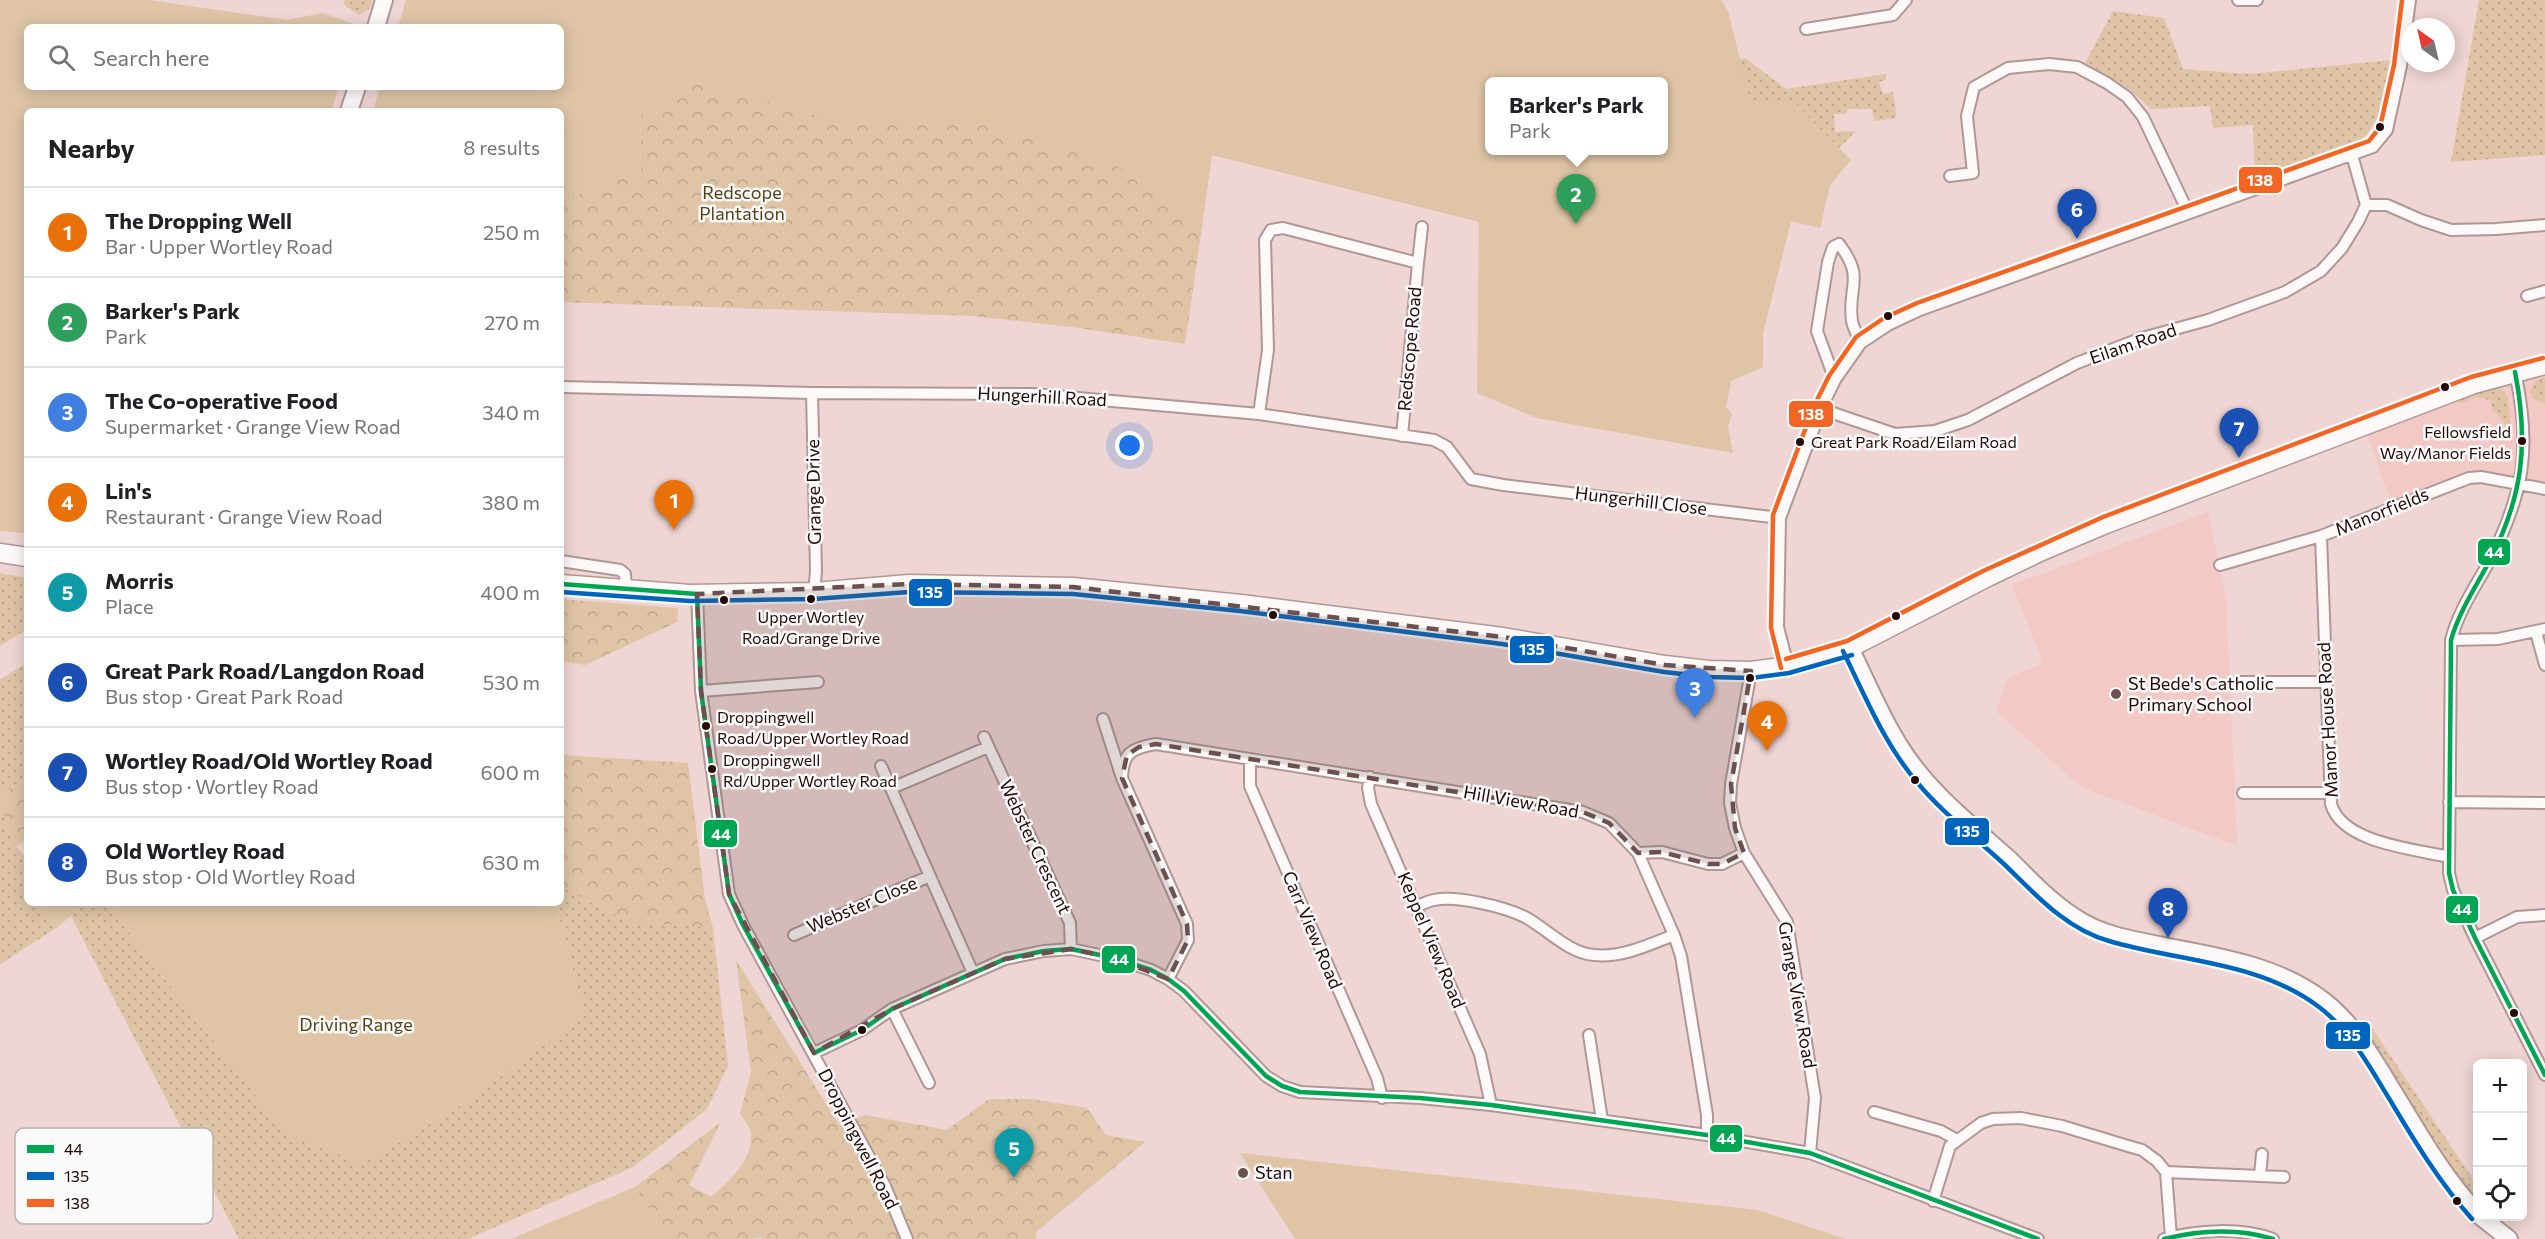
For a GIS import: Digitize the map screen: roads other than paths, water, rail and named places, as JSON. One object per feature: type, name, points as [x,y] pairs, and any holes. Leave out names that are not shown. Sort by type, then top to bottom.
[{"type":"main road","points":[[564,584],[697,594],[814,592],[909,584],[1073,587],[1241,604],[1503,637],[1665,665],[1708,670],[1751,670],[1788,666],[1850,648],[2042,551],[2424,402],[2515,372],[2545,365]]},
{"type":"main road","points":[[0,553],[24,557]]},
{"type":"street","points":[[376,24],[384,0]]},
{"type":"street","points":[[1806,29],[1893,15],[1906,0]]},
{"type":"street","points":[[2238,0],[2257,0]]},
{"type":"street","points":[[1788,666],[1778,627],[1780,518],[1821,409],[1835,380],[1861,343],[1888,325],[1920,310],[2373,147],[2387,130],[2401,66],[2410,0]]},
{"type":"street","points":[[1950,176],[1973,173],[1967,116],[1974,87],[2008,68],[2049,64],[2077,67],[2107,83],[2127,98],[2143,117],[2188,212]]},
{"type":"street","points":[[350,108],[356,90]]},
{"type":"street","points":[[2352,155],[2366,205],[2387,205],[2451,230],[2485,230],[2545,225]]},
{"type":"street","name":"Eilam Road","points":[[1821,409],[1895,434],[1935,431],[1968,420],[2077,363],[2142,338],[2208,320],[2285,292],[2321,270],[2342,248],[2366,205]]},
{"type":"street","name":"Redscope Road","points":[[1402,436],[1422,227]]},
{"type":"street","name":"Redscope Road","points":[[1259,414],[1268,350],[1265,240],[1271,230],[1283,228],[1418,263]]},
{"type":"street","points":[[1835,380],[1817,332],[1828,262],[1833,247],[1839,244],[1851,260],[1855,278],[1852,322],[1861,343]]},
{"type":"street","points":[[2527,296],[2545,291]]},
{"type":"street","points":[[2515,372],[2524,442],[2520,486],[2502,535],[2464,607],[2451,640],[2449,873],[2453,891],[2475,938],[2545,1075]]},
{"type":"street","name":"Hungerhill Road","points":[[564,387],[812,393],[1033,394],[1259,414],[1434,440],[1447,447],[1471,478],[1503,485]]},
{"type":"street","name":"Grange Drive","points":[[812,393],[816,571],[814,592]]},
{"type":"street","name":"Manorfields","points":[[2220,565],[2321,536],[2469,478],[2481,477],[2545,489]]},
{"type":"street","name":"Hungerhill Close","points":[[1503,485],[1780,518]]},
{"type":"street","name":"Manor House Road","points":[[2321,536],[2325,682],[2334,813],[2340,822],[2352,831],[2367,837],[2449,857]]},
{"type":"street","points":[[564,561],[620,570],[625,574],[626,589]]},
{"type":"street","name":"Droppingwell Road","points":[[697,594],[701,691],[729,894],[743,925],[885,1186],[907,1239]]},
{"type":"street","points":[[2451,640],[2498,639],[2540,631],[2545,665]]},
{"type":"street","points":[[1850,648],[1895,738],[1914,766],[1950,805],[2062,909],[2090,926],[2115,935],[2255,967],[2282,977],[2323,1000],[2340,1015],[2369,1052],[2452,1184],[2473,1208]]},
{"type":"street","name":"Grange View Road","points":[[1751,670],[1731,784],[1730,803],[1734,828],[1744,853],[1787,922],[1815,1098],[1810,1153]]},
{"type":"street","points":[[701,691],[818,682]]},
{"type":"street","points":[[2237,682],[2325,682]]},
{"type":"street","points":[[1103,719],[1122,778],[1187,924],[1188,940],[1168,979]]},
{"type":"street","name":"Webster Crescent","points":[[892,788],[986,742],[1070,923],[1071,949]]},
{"type":"street","name":"Hill View Road","points":[[1122,778],[1123,764],[1127,755],[1139,747],[1156,744],[1583,812],[1610,823],[1638,853],[1681,956],[1707,1115],[1707,1135]]},
{"type":"street","name":"Carr View Road","points":[[1250,760],[1250,786],[1372,1067],[1382,1098]]},
{"type":"street","points":[[881,766],[973,973]]},
{"type":"street","name":"Keppel View Road","points":[[1370,777],[1368,788],[1371,804],[1480,1054],[1491,1105]]},
{"type":"street","points":[[2243,793],[2331,793]]},
{"type":"street","points":[[2449,802],[2545,803]]},
{"type":"street","points":[[1638,853],[1662,852],[1708,864],[1722,864],[1744,853]]},
{"type":"street","name":"Webster Close","points":[[794,935],[930,876]]},
{"type":"street","points":[[1417,906],[1435,899],[1457,900],[1505,909],[1526,917],[1545,932],[1590,955],[1611,956],[1674,935]]},
{"type":"street","points":[[2475,938],[2517,917],[2545,915]]},
{"type":"street","points":[[814,1053],[862,1030],[892,1009],[1005,959],[1044,951],[1071,949],[1110,957],[1151,970],[1168,979],[1184,991],[1266,1076],[1282,1086],[1300,1092],[1382,1098],[1420,1098],[1491,1105],[1707,1135],[1810,1153],[2038,1239]]},
{"type":"street","points":[[892,1009],[929,1083]]},
{"type":"street","points":[[1588,1035],[1602,1120]]},
{"type":"street","points":[[1880,1111],[1941,1131],[1957,1140]]},
{"type":"street","points":[[1933,1201],[1950,1146],[1971,1129],[1993,1119],[2021,1118],[2062,1126],[2142,1150],[2157,1161],[2166,1172],[2168,1238],[2226,1232],[2273,1239]]},
{"type":"street","points":[[2260,1176],[2262,1154]]},
{"type":"street","points":[[2166,1172],[2284,1177]]},
{"type":"street","points":[[2486,1221],[2509,1239]]},
{"type":"place","name":"Barker's Park","points":[[1576,224]]},
{"type":"place","name":"Great Park Road/Langdon Road","points":[[2077,239]]},
{"type":"place","name":"Fellowsfield Way/Manor Fields","points":[[2522,441]]},
{"type":"place","name":"Great Park Road/Eilam Road","points":[[1800,442]]},
{"type":"place","name":"Wortley Road/Old Wortley Road","points":[[2239,458]]},
{"type":"place","name":"The Dropping Well","points":[[674,530]]},
{"type":"place","name":"Upper Wortley Road/Grange Drive","points":[[811,599]]},
{"type":"place","name":"St Bede's Catholic Primary School","points":[[2116,694]]},
{"type":"place","name":"The Co-operative Food","points":[[1695,718]]},
{"type":"place","name":"Droppingwell Road/Upper Wortley Road","points":[[706,726]]},
{"type":"place","name":"Lin's","points":[[1767,751]]},
{"type":"place","name":"Droppingwell Rd/Upper Wortley Road","points":[[712,769]]},
{"type":"place","name":"Old Wortley Road","points":[[2168,938]]},
{"type":"place","name":"Stan","points":[[1243,1173]]},
{"type":"place","name":"Morris","points":[[1014,1178]]},
{"type":"park label","name":"Redscope Plantation","points":[[742,203]]},
{"type":"park label","name":"Driving Range","points":[[356,1025]]}]
